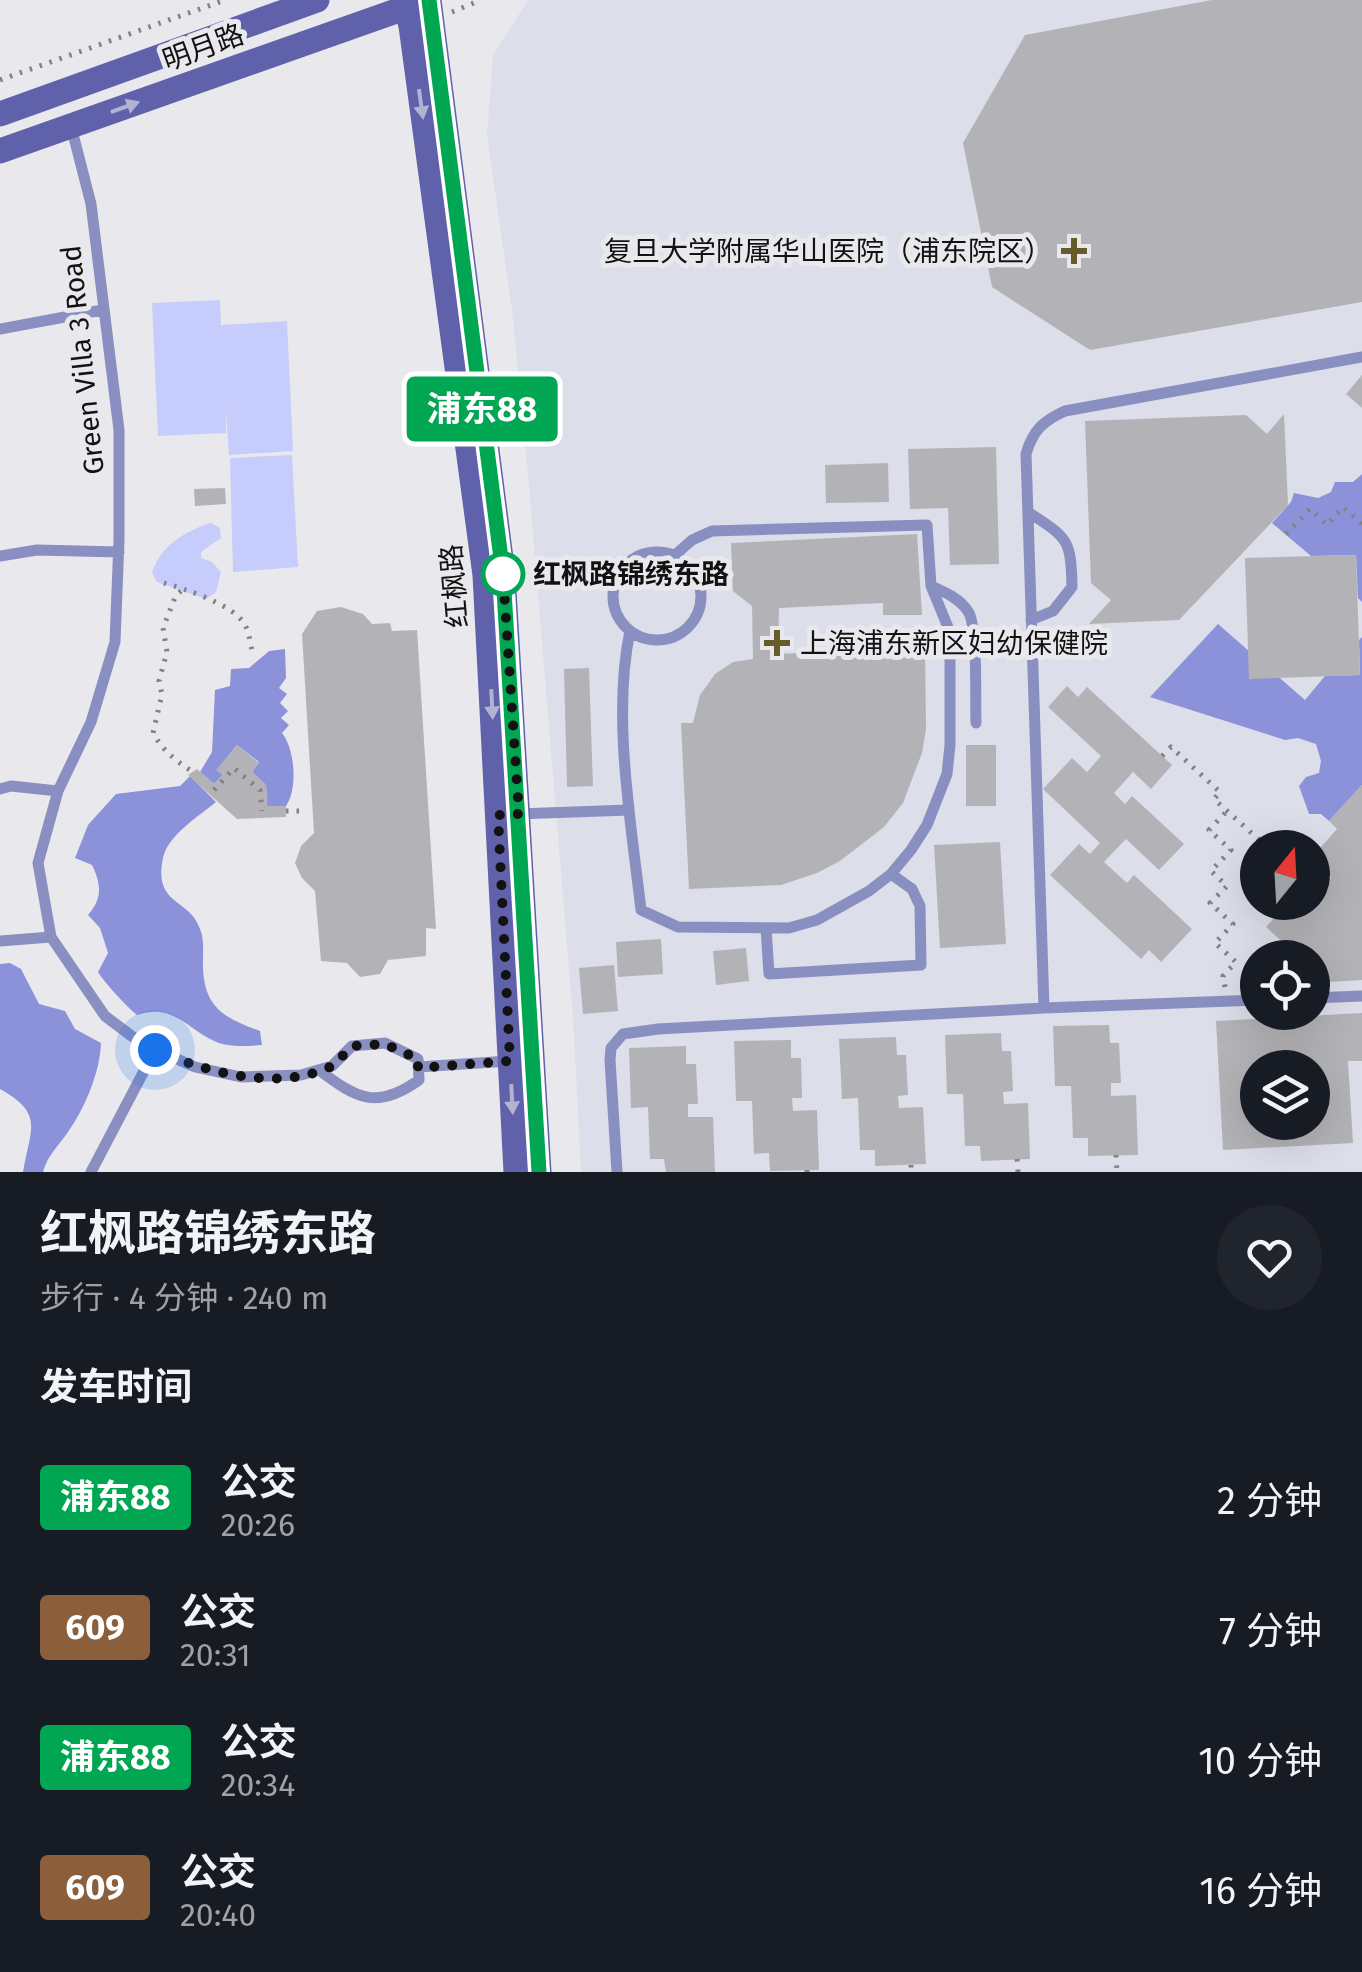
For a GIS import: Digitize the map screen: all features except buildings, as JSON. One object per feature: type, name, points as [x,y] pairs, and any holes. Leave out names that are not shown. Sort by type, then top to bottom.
[{"type":"street","name":"明月路","points":[[0,114],[316,0]]},
{"type":"street","name":"明月路","points":[[0,151],[416,2]]},
{"type":"street","name":"红枫路","points":[[416,2],[485,575],[540,1172]]},
{"type":"street","name":"红枫路","points":[[508,815],[510,1061],[516,1172]]},
{"type":"lane","name":"Green Villa 3 Road","points":[[71,126],[91,204],[118,430],[119,552],[114,642],[91,722],[58,791],[38,863],[51,938],[105,1016],[140,1044],[195,1067],[240,1077],[301,1076],[332,1066],[352,1046],[385,1044],[418,1059],[418,1068]]},
{"type":"lane","points":[[0,329],[102,310]]},
{"type":"lane","points":[[1044,1008],[1026,454],[1031,436],[1044,420],[1065,411],[1362,357]]},
{"type":"lane","points":[[1028,512],[1056,530],[1072,549],[1072,587],[1053,610],[1031,620]]},
{"type":"lane","points":[[630,630],[622,682],[629,810],[641,910],[678,927],[788,928],[817,920],[869,892],[891,874],[927,825],[948,774],[950,632],[931,586],[927,525],[712,530],[692,540],[675,556]]},
{"type":"lane","points":[[0,556],[38,550],[119,552]]},
{"type":"lane","points":[[648,553],[675,556],[688,564],[701,590],[696,618],[686,630],[658,640],[630,630],[620,620],[613,593],[624,567],[648,553]]},
{"type":"lane","points":[[931,586],[955,598],[969,613],[976,723]]},
{"type":"lane","points":[[0,789],[12,786],[58,791]]},
{"type":"lane","points":[[508,815],[629,810]]},
{"type":"lane","points":[[766,928],[769,974],[921,965],[920,906],[912,890],[891,874]]},
{"type":"lane","points":[[0,942],[51,938]]},
{"type":"lane","points":[[1330,997],[1362,996]]},
{"type":"lane","points":[[617,1172],[610,1060],[611,1048],[624,1034],[658,1028],[1240,1001]]},
{"type":"lane","points":[[91,1172],[155,1050]]},
{"type":"lane","points":[[319,1070],[346,1091],[372,1099],[396,1096],[419,1080],[418,1068],[510,1061]]},
{"type":"path","points":[[0,80],[225,0]]},
{"type":"path","points":[[1286,534],[1310,508],[1327,525],[1343,507],[1362,524]]},
{"type":"path","points":[[164,583],[212,600],[240,618],[252,650]]},
{"type":"path","points":[[181,591],[163,628],[168,652],[159,681],[162,694],[152,733],[161,747],[193,772]]},
{"type":"path","points":[[1162,756],[1171,747],[1220,792],[1214,799],[1248,830]]},
{"type":"path","points":[[214,790],[234,768],[260,790],[262,812]]},
{"type":"path","points":[[286,811],[299,811]]},
{"type":"path","points":[[1227,811],[1209,830],[1231,850],[1211,871],[1227,886],[1210,903],[1233,924],[1215,943],[1236,962],[1223,976],[1228,1002]]},
{"type":"path","points":[[1116,1155],[1117,1172]]},
{"type":"path","points":[[1017,1159],[1018,1172]]},
{"type":"shaded area","points":[[528,0],[1362,0],[1362,1172],[581,1172],[573,1017],[528,474],[512,310],[487,135],[493,55]]},
{"type":"shaded area","points":[[220,300],[221,325],[287,321],[293,451],[229,455],[226,411],[226,433],[158,436],[152,303]]},
{"type":"shaded area","points":[[292,455],[298,567],[233,572],[230,458]]},
{"type":"shaded area","points":[[1362,474],[1362,602],[1358,598],[1356,555],[1311,556],[1272,523],[1294,493],[1318,498],[1331,492],[1335,482],[1353,482]]},
{"type":"shaded area","points":[[211,523],[220,528],[221,538],[201,552],[201,558],[212,562],[221,572],[216,592],[206,599],[157,582],[152,573],[167,547]]},
{"type":"shaded area","points":[[1218,624],[1305,700],[1325,676],[1360,675],[1362,637],[1362,785],[1329,821],[1321,814],[1309,814],[1299,786],[1306,777],[1319,773],[1321,761],[1316,744],[1298,738],[1285,740],[1150,697]]},
{"type":"shaded area","points":[[285,649],[286,678],[279,688],[287,694],[280,703],[288,711],[281,718],[289,725],[282,733],[290,749],[293,780],[286,806],[267,806],[266,785],[252,772],[259,762],[237,745],[217,770],[223,775],[214,784],[200,772],[212,752],[215,690],[230,686],[231,669],[249,668],[269,651]]},
{"type":"shaded area","points":[[190,776],[216,802],[171,842],[163,858],[163,885],[200,929],[210,998],[224,1014],[260,1031],[262,1045],[218,1043],[169,1014],[137,1015],[98,972],[108,953],[100,928],[88,915],[96,903],[99,885],[92,865],[75,858],[88,825],[116,794],[180,786]]},
{"type":"shaded area","points":[[10,963],[21,969],[39,1004],[65,1011],[75,1029],[101,1043],[86,1101],[43,1172],[23,1172],[31,1133],[29,1115],[24,1106],[0,1089],[0,964]]},
{"type":"bus line","name":"浦东88","points":[[429,0],[503,574],[539,1172]]},
{"type":"place","name":"复旦大学附属华山医院（浦东院区）","points":[[1074,251]]},
{"type":"place","name":"红枫路锦绣东路","points":[[503,574]]},
{"type":"place","name":"上海浦东新区妇幼保健院","points":[[777,643]]},
{"type":"route","points":[[155,1050],[195,1067],[240,1077],[301,1076],[332,1066],[352,1046],[385,1044],[418,1059],[418,1068],[510,1061],[498,815],[519,814],[503,574]]}]
